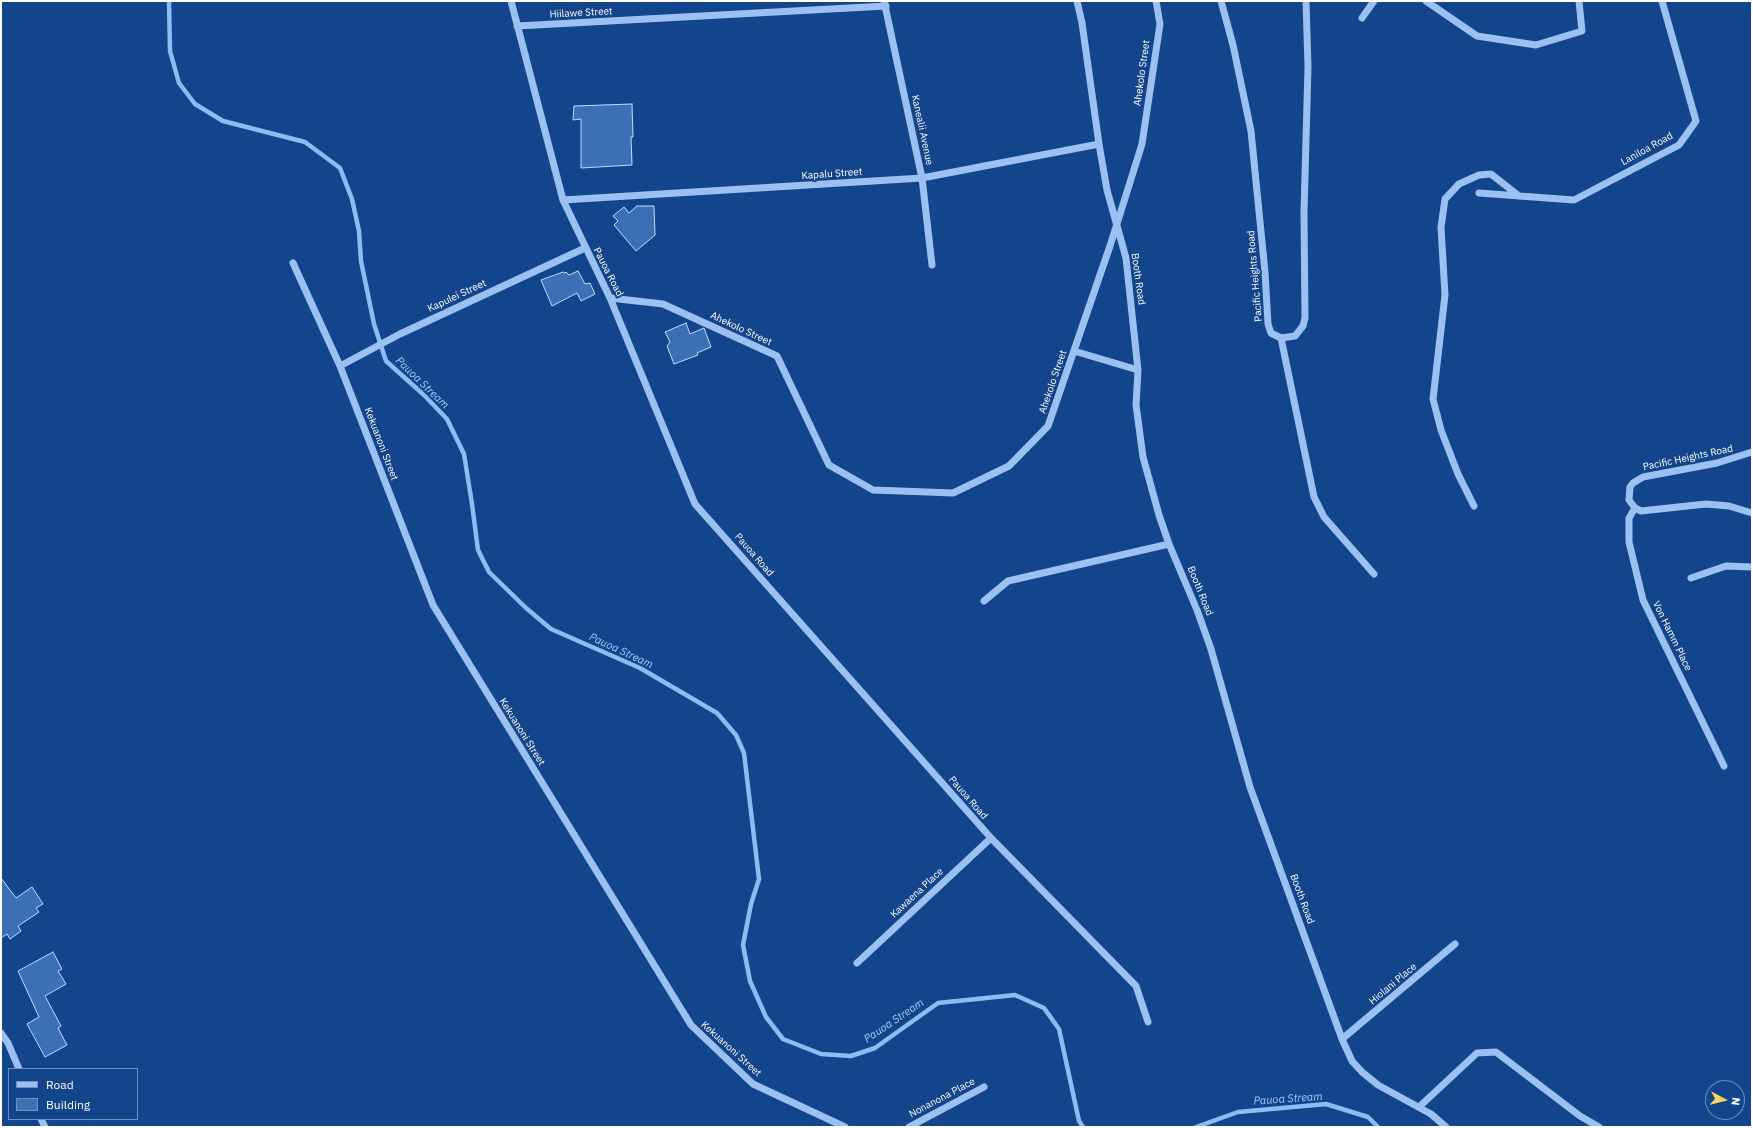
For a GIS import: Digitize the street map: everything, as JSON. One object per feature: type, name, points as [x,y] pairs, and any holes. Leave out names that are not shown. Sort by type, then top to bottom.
[{"type":"street","name":"Pauoa Road","points":[[511,1],[563,200],[610,298],[695,504],[991,838],[1136,986],[1148,1022]]},
{"type":"street","name":"Booth Road","points":[[1077,1],[1082,23],[1107,190],[1126,258],[1138,370],[1136,405],[1143,457],[1158,516],[1202,623],[1211,649],[1250,787],[1342,1039],[1352,1061],[1362,1072],[1378,1085],[1431,1114],[1447,1127]]},
{"type":"street","name":"Ahekolo Street","points":[[610,298],[662,304],[777,356],[829,465],[873,490],[953,493],[1009,466],[1048,426],[1116,226],[1142,144],[1160,24],[1156,1]]},
{"type":"street","name":"Pacific Heights Road","points":[[1221,1],[1233,45],[1251,131],[1265,272],[1268,324],[1271,333],[1281,338]]},
{"type":"street","points":[[1306,1],[1308,67],[1304,212],[1305,318],[1303,326],[1295,336],[1281,338],[1314,496],[1324,517],[1374,574]]},
{"type":"street","points":[[1362,18],[1374,1]]},
{"type":"street","points":[[1426,1],[1477,36],[1536,45],[1582,31],[1579,1]]},
{"type":"street","name":"Laniloa Road","points":[[1479,193],[1574,200],[1679,145],[1696,121],[1662,1]]},
{"type":"street","name":"Hiilawe Street","points":[[517,26],[885,3]]},
{"type":"street","name":"Kanealii Avenue","points":[[885,3],[922,178],[932,265]]},
{"type":"street","name":"Kapalu Street","points":[[563,200],[922,178],[1099,144]]},
{"type":"street","points":[[1474,506],[1458,474],[1441,430],[1433,398],[1445,295],[1440,226],[1445,199],[1459,184],[1479,175],[1491,174],[1519,196]]},
{"type":"street","name":"Kapulei Street","points":[[340,366],[367,350],[400,334],[585,248]]},
{"type":"street","name":"Kekuanoni Street","points":[[293,263],[340,366],[433,605],[690,1025],[753,1084],[845,1127]]},
{"type":"street","points":[[1074,351],[1138,370]]},
{"type":"street","name":"Pacific Heights Road","points":[[1635,508],[1629,500],[1629,493],[1630,487],[1638,480],[1648,476],[1717,464],[1752,452]]},
{"type":"street","points":[[1635,508],[1650,511],[1706,504],[1729,506],[1752,513]]},
{"type":"street","name":"Von Hamm Place","points":[[1635,508],[1629,518],[1629,542],[1643,600],[1724,766]]},
{"type":"street","points":[[984,601],[1008,581],[1169,544]]},
{"type":"street","points":[[1691,578],[1726,566],[1752,567]]},
{"type":"street","name":"Kawaena Place","points":[[857,963],[991,838]]},
{"type":"street","name":"Hiolani Place","points":[[1342,1039],[1456,944]]},
{"type":"street","points":[[1,1033],[8,1043],[19,1068]]},
{"type":"street","points":[[1419,1107],[1477,1053],[1496,1052],[1580,1116],[1599,1127]]},
{"type":"street","name":"Nonanona Place","points":[[909,1127],[984,1087]]},
{"type":"building","points":[[632,104],[632,165],[581,168],[581,119],[573,120],[574,106]]},
{"type":"building","points":[[637,206],[654,206],[655,235],[636,251],[614,225],[618,221],[613,216],[624,207],[629,213]]},
{"type":"building","points":[[578,271],[585,284],[590,283],[595,294],[581,301],[577,293],[552,306],[541,280],[563,272],[566,272],[569,275]]},
{"type":"building","points":[[686,323],[690,334],[704,328],[711,347],[697,353],[698,355],[674,364],[667,346],[670,342],[665,332]]},
{"type":"building","points":[[1,878],[16,898],[32,887],[43,904],[36,908],[39,912],[18,926],[21,931],[10,939],[7,934],[1,938]]},
{"type":"building","points":[[53,952],[62,969],[58,971],[66,984],[45,996],[61,1026],[58,1028],[67,1045],[45,1057],[27,1024],[39,1017],[18,971]]},
{"type":"waterway","name":"Pauoa Stream","points":[[169,1],[170,51],[179,83],[195,104],[223,121],[305,142],[340,168],[352,199],[359,231],[361,261],[374,324],[386,361],[424,395],[447,419],[464,454],[478,550],[489,572],[526,608],[551,629],[640,668],[717,713],[736,735],[744,753],[759,879],[751,904],[743,945],[750,981],[766,1017],[783,1039],[821,1054],[851,1056],[875,1048],[938,1003],[1015,995],[1044,1008],[1059,1029],[1079,1121],[1083,1127]]},
{"type":"waterway","name":"Pauoa Stream","points":[[1196,1127],[1238,1112],[1326,1104],[1368,1117],[1378,1127]]}]
